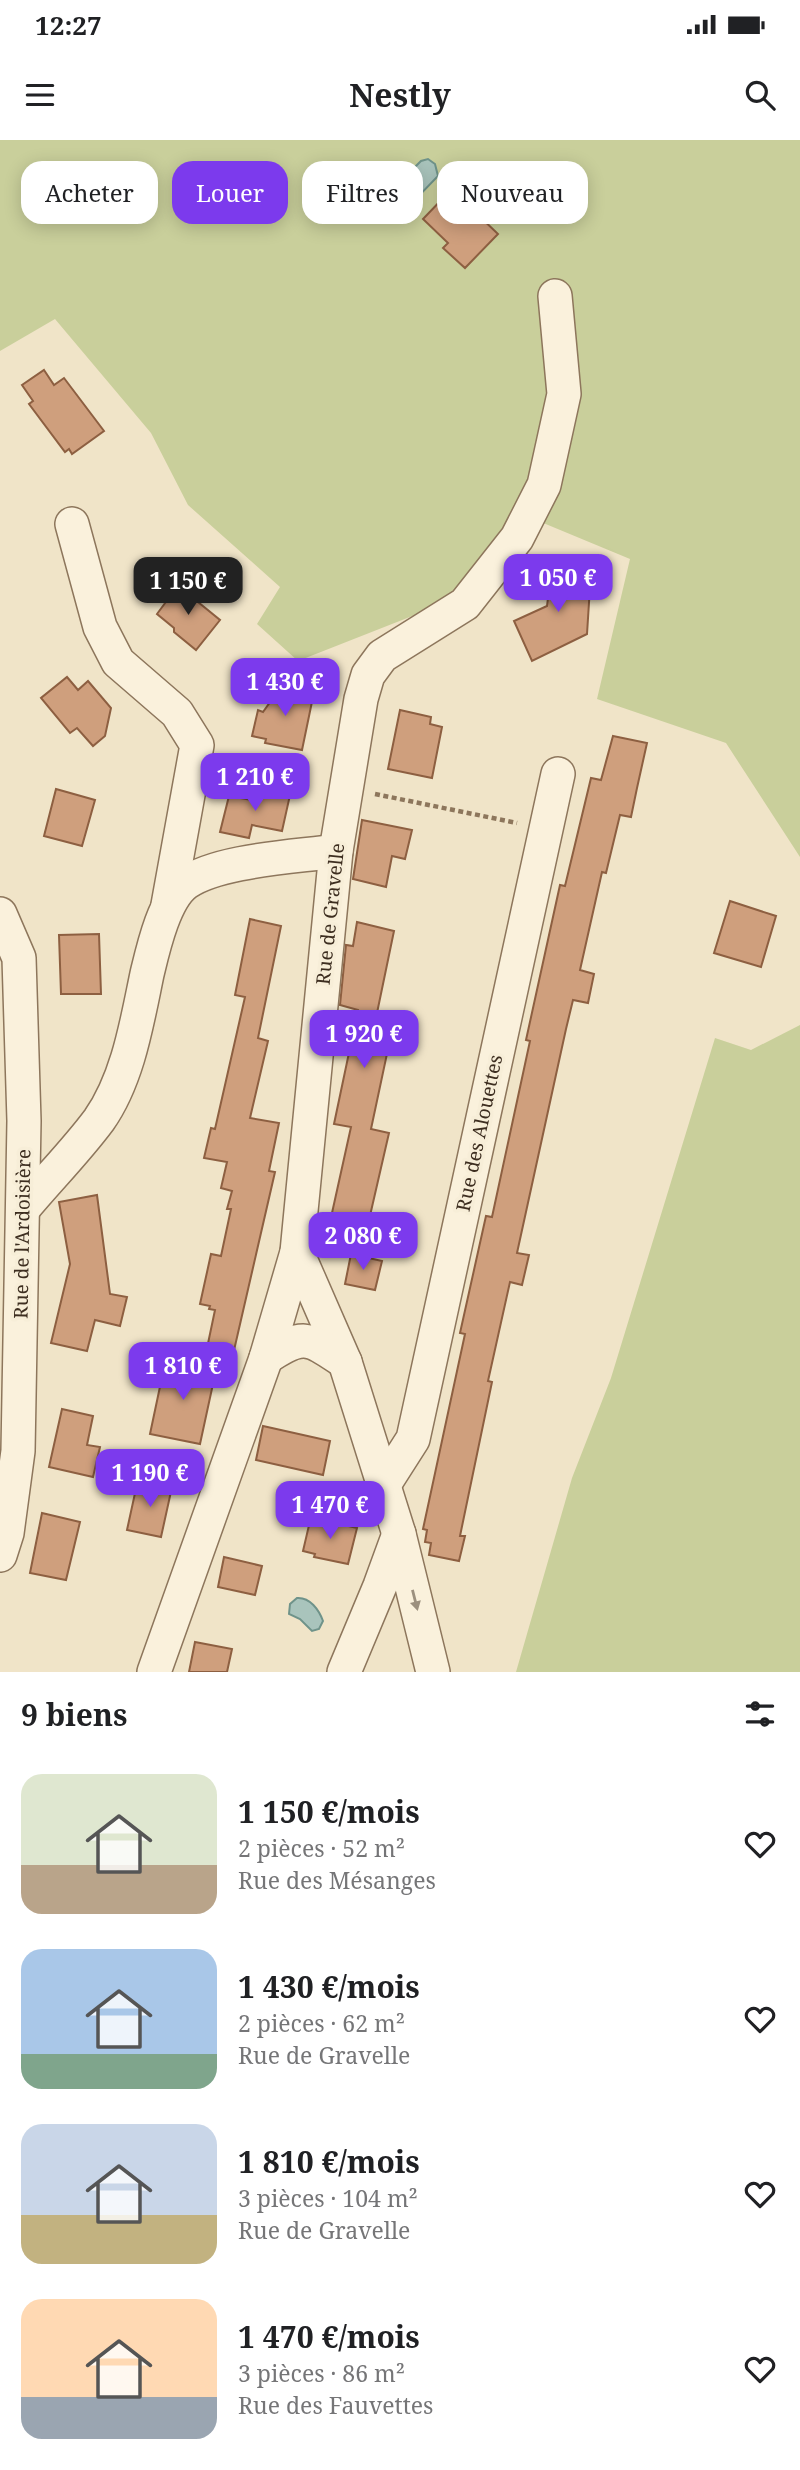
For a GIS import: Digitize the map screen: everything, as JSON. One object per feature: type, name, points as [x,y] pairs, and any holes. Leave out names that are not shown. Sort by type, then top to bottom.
[{"type":"street","name":"Rue de Gravelle","points":[[154,1672],[266,1357],[297,1252],[336,851],[361,699],[368,675],[382,656],[465,604],[517,538],[544,485],[564,394],[555,296]]},
{"type":"street","points":[[23,1209],[100,1118],[123,1072],[132,1044],[150,959],[167,908],[197,745],[177,713],[118,662],[100,627],[72,524]]},
{"type":"street","name":"Rue des Alouettes","points":[[383,1486],[413,1439],[558,774]]},
{"type":"street","points":[[167,908],[184,884],[215,869],[336,851]]},
{"type":"street","name":"Rue de l'Ardoisière","points":[[0,914],[19,958],[24,1121],[18,1451],[7,1533],[0,1555]]},
{"type":"street","points":[[297,1252],[345,1362],[398,1534],[433,1672]]},
{"type":"street","points":[[266,1357],[289,1342],[305,1340],[321,1346],[345,1362]]},
{"type":"street","points":[[344,1672],[380,1586],[398,1534]]},
{"type":"path","points":[[345,788],[545,829]]},
{"type":"green space","points":[[0,140],[800,140],[800,857],[726,743],[597,699],[630,559],[524,515],[458,598],[298,661],[257,624],[280,587],[188,505],[151,433],[55,319],[0,351]]},
{"type":"green space","points":[[800,1025],[800,1672],[516,1672],[572,1478],[611,1378],[715,1038],[751,1050]]},
{"type":"water","points":[[428,159],[435,164],[437,172],[437,177],[423,192],[423,161]]},
{"type":"water","points":[[297,1598],[310,1602],[316,1609],[323,1621],[319,1629],[312,1631],[300,1619],[289,1614],[290,1604]]},
{"type":"building","points":[[437,204],[437,224],[488,224],[498,234],[465,268],[443,248],[448,243],[423,219]]},
{"type":"building","points":[[44,370],[54,385],[64,378],[104,431],[72,454],[69,449],[65,452],[29,404],[33,401],[22,385]]},
{"type":"building","points":[[552,568],[591,571],[587,634],[532,661],[514,621],[547,606]]},
{"type":"building","points":[[180,583],[220,620],[196,650],[157,614]]},
{"type":"building","points":[[67,677],[78,690],[88,681],[111,708],[105,736],[93,746],[77,728],[70,733],[41,698]]},
{"type":"building","points":[[277,685],[314,692],[302,750],[265,743],[266,739],[252,736],[258,710],[263,712],[275,695]]},
{"type":"building","points":[[400,710],[431,717],[430,724],[442,727],[432,778],[388,769]]},
{"type":"building","points":[[613,736],[647,743],[631,817],[620,815],[606,873],[602,872],[580,970],[594,974],[588,1003],[573,1000],[566,1029],[517,1253],[529,1255],[522,1285],[510,1282],[488,1381],[492,1382],[460,1536],[465,1536],[459,1561],[429,1555],[431,1543],[425,1542],[427,1530],[423,1529],[465,1334],[460,1333],[486,1216],[492,1217],[530,1041],[526,1040],[560,885],[565,886],[591,778],[601,780]]},
{"type":"building","points":[[260,788],[290,795],[282,831],[252,825],[249,838],[220,832],[229,796],[258,801]]},
{"type":"building","points":[[56,789],[95,800],[82,846],[44,836]]},
{"type":"building","points":[[362,820],[412,830],[405,859],[392,856],[386,887],[353,879]]},
{"type":"building","points":[[730,901],[776,916],[761,967],[714,953]]},
{"type":"building","points":[[250,919],[281,926],[258,1038],[268,1041],[250,1118],[279,1123],[269,1171],[275,1172],[232,1359],[206,1353],[215,1310],[200,1304],[211,1254],[221,1256],[232,1191],[221,1188],[227,1162],[204,1158],[211,1128],[215,1129],[245,997],[235,995]]},
{"type":"building","points":[[357,922],[394,931],[377,1013],[395,1016],[371,1129],[389,1133],[369,1220],[332,1213],[351,1127],[334,1124],[358,1010],[340,1005],[346,945],[353,946]]},
{"type":"building","points":[[99,934],[101,994],[61,994],[59,935]]},
{"type":"building","points":[[97,1195],[110,1294],[127,1297],[120,1326],[95,1320],[87,1351],[51,1343],[70,1264],[59,1202]]},
{"type":"building","points":[[351,1254],[382,1261],[375,1290],[345,1284]]},
{"type":"building","points":[[165,1363],[180,1366],[181,1363],[216,1370],[200,1444],[150,1434]]},
{"type":"building","points":[[62,1409],[93,1416],[87,1445],[100,1447],[93,1477],[49,1467]]},
{"type":"building","points":[[263,1426],[330,1441],[323,1475],[256,1460]]},
{"type":"building","points":[[141,1480],[172,1487],[161,1537],[127,1530],[137,1484],[140,1484]]},
{"type":"building","points":[[42,1513],[80,1522],[66,1580],[30,1573]]},
{"type":"building","points":[[323,1520],[357,1528],[348,1564],[314,1557],[315,1554],[303,1551],[310,1521],[322,1523]]},
{"type":"building","points":[[224,1557],[262,1566],[255,1595],[218,1587]]},
{"type":"building","points":[[195,1642],[232,1649],[227,1672],[189,1672]]}]
